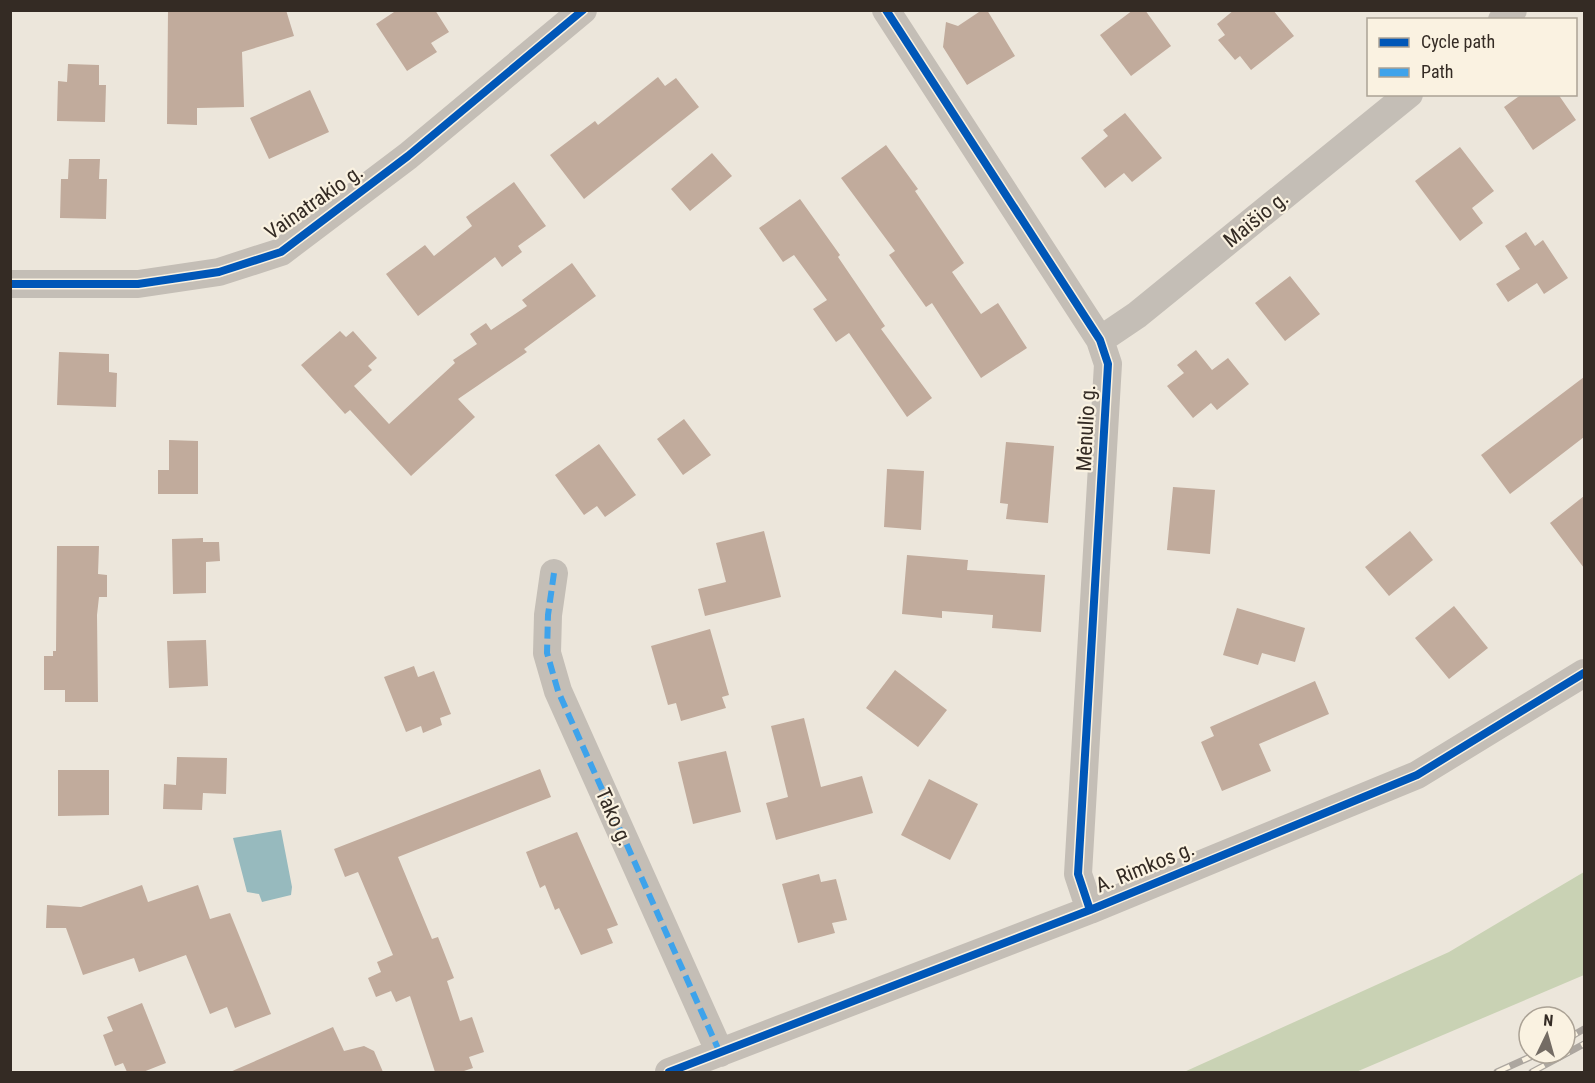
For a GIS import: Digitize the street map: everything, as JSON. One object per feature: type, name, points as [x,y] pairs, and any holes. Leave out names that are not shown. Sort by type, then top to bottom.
[{"type":"street","name":"Vainatrakio g.","points":[[10,284],[138,284],[219,272],[281,252],[408,156],[583,10]]},
{"type":"street","name":"Mėnulio g.","points":[[886,10],[1100,340],[1108,364],[1078,874],[1090,910]]},
{"type":"street","name":"Maišio g.","points":[[1100,340],[1137,315],[1407,96]]},
{"type":"street","name":"Tako g.","points":[[554,573],[548,615],[547,653],[558,691],[720,1053]]},
{"type":"street","name":"A. Rimkos g.","points":[[669,1072],[1090,910],[1417,775],[1584,674]]},
{"type":"green space","points":[[1584,872],[1584,975],[1356,1072],[1184,1072],[1449,952]]},
{"type":"water","points":[[281,830],[292,887],[291,895],[262,902],[259,894],[247,892],[233,838]]},
{"type":"building","points":[[168,10],[286,10],[294,36],[242,52],[244,107],[197,108],[197,125],[167,124]]},
{"type":"building","points":[[397,10],[435,10],[449,32],[431,43],[437,52],[407,71],[376,24]]},
{"type":"building","points":[[982,10],[987,10],[1015,56],[967,85],[943,47],[946,22],[958,26]]},
{"type":"building","points":[[1133,10],[1145,10],[1171,46],[1131,76],[1100,35]]},
{"type":"building","points":[[1234,10],[1273,10],[1294,36],[1251,70],[1240,56],[1235,60],[1218,40],[1225,35],[1217,24]]},
{"type":"building","points":[[68,64],[99,65],[99,85],[106,85],[105,122],[57,121],[58,81],[67,82]]},
{"type":"building","points":[[658,77],[665,86],[676,78],[699,107],[584,199],[550,155],[595,121],[598,125]]},
{"type":"building","points":[[310,90],[329,132],[269,159],[250,118]]},
{"type":"building","points":[[1519,96],[1559,96],[1576,120],[1533,150],[1504,107]]},
{"type":"building","points":[[1125,113],[1162,158],[1132,182],[1124,173],[1105,188],[1081,158],[1108,136],[1103,130]]},
{"type":"building","points":[[886,145],[918,189],[915,191],[964,263],[952,272],[981,314],[998,303],[1027,348],[981,378],[932,303],[926,307],[889,255],[895,251],[841,178]]},
{"type":"building","points":[[1460,147],[1494,191],[1472,208],[1483,223],[1460,241],[1415,181]]},
{"type":"building","points":[[712,153],[732,176],[690,211],[671,189]]},
{"type":"building","points":[[69,159],[100,159],[99,179],[107,179],[106,219],[60,218],[61,179],[68,179]]},
{"type":"building","points":[[514,182],[546,226],[518,246],[522,252],[502,267],[495,257],[418,316],[386,274],[425,245],[434,256],[472,226],[466,217]]},
{"type":"building","points":[[800,199],[840,255],[838,257],[885,326],[881,329],[932,398],[907,417],[849,333],[836,342],[813,309],[827,300],[794,255],[783,262],[759,228]]},
{"type":"building","points":[[1526,232],[1535,246],[1543,240],[1568,278],[1544,294],[1537,283],[1508,302],[1496,284],[1520,269],[1505,246]]},
{"type":"building","points":[[572,263],[596,296],[524,349],[527,352],[458,399],[475,417],[411,476],[350,410],[345,414],[301,365],[340,331],[346,337],[353,331],[377,358],[368,366],[372,370],[354,386],[389,424],[455,363],[453,360],[477,344],[470,334],[486,323],[491,330],[527,306],[522,300]]},
{"type":"building","points":[[1290,276],[1320,314],[1285,341],[1255,303]]},
{"type":"building","points":[[1196,350],[1212,370],[1228,358],[1249,384],[1217,410],[1211,403],[1193,418],[1167,386],[1184,373],[1177,365]]},
{"type":"building","points":[[59,352],[109,354],[109,372],[117,373],[116,407],[57,405]]},
{"type":"building","points":[[1584,377],[1584,437],[1510,494],[1481,455]]},
{"type":"building","points":[[684,419],[711,455],[683,475],[657,439]]},
{"type":"building","points":[[169,440],[198,441],[198,494],[158,494],[158,470],[169,470]]},
{"type":"building","points":[[1006,442],[1054,446],[1048,523],[1006,519],[1008,504],[1000,503]]},
{"type":"building","points":[[599,444],[636,495],[605,517],[597,506],[584,515],[555,475]]},
{"type":"building","points":[[887,469],[924,471],[921,530],[884,527]]},
{"type":"building","points":[[1173,487],[1215,490],[1210,554],[1167,550]]},
{"type":"building","points":[[1584,496],[1584,568],[1550,523]]},
{"type":"building","points":[[764,531],[781,597],[705,616],[698,589],[726,582],[716,543]]},
{"type":"building","points":[[1410,531],[1433,560],[1389,596],[1365,567]]},
{"type":"building","points":[[203,538],[203,542],[219,542],[220,561],[206,562],[206,593],[173,594],[172,539]]},
{"type":"building","points":[[57,546],[99,546],[98,574],[107,575],[107,597],[99,597],[97,615],[98,702],[65,702],[65,690],[44,690],[44,656],[53,656],[53,651],[56,651]]},
{"type":"building","points":[[907,555],[968,560],[967,570],[1045,575],[1041,632],[992,628],[993,615],[942,611],[942,618],[902,614]]},
{"type":"building","points":[[1454,606],[1488,648],[1449,679],[1415,638]]},
{"type":"building","points":[[1237,608],[1305,628],[1295,662],[1262,653],[1258,665],[1223,655]]},
{"type":"building","points":[[710,629],[729,695],[722,697],[726,708],[681,721],[676,703],[668,705],[651,646]]},
{"type":"building","points":[[206,640],[208,686],[169,688],[167,641]]},
{"type":"building","points":[[414,666],[418,677],[434,671],[451,714],[440,718],[442,725],[423,733],[421,726],[406,732],[384,677]]},
{"type":"building","points":[[895,670],[947,710],[918,747],[866,708]]},
{"type":"building","points":[[1315,681],[1329,714],[1259,744],[1271,771],[1222,791],[1201,742],[1214,736],[1210,727]]},
{"type":"building","points":[[804,718],[821,787],[862,776],[873,813],[776,840],[766,803],[788,797],[771,726]]},
{"type":"building","points":[[726,751],[741,812],[693,824],[678,762]]},
{"type":"building","points":[[177,757],[227,758],[226,794],[203,793],[202,810],[163,809],[164,784],[176,785]]},
{"type":"building","points":[[540,769],[551,797],[398,857],[432,939],[438,937],[454,978],[447,981],[460,1021],[472,1017],[484,1052],[469,1057],[473,1068],[461,1072],[435,1072],[410,996],[396,1002],[391,991],[376,997],[368,978],[381,972],[377,962],[393,955],[358,872],[345,877],[334,849]]},
{"type":"building","points":[[58,770],[109,770],[109,815],[58,816]]},
{"type":"building","points":[[929,779],[978,804],[950,860],[901,835]]},
{"type":"building","points":[[577,832],[618,925],[607,929],[613,943],[581,955],[559,908],[555,910],[545,885],[540,888],[526,852]]},
{"type":"building","points":[[819,874],[821,882],[836,879],[847,920],[832,923],[835,933],[798,943],[782,884]]},
{"type":"building","points":[[142,885],[148,902],[198,885],[210,919],[230,913],[271,1014],[235,1028],[227,1007],[210,1014],[186,955],[139,972],[134,958],[83,975],[66,928],[46,928],[47,905],[81,907]]},
{"type":"building","points":[[142,1003],[166,1063],[143,1072],[127,1072],[123,1063],[115,1066],[103,1035],[113,1031],[107,1017]]},
{"type":"building","points":[[333,1027],[344,1051],[364,1046],[374,1051],[383,1072],[230,1072]]},
{"type":"railway","points":[[1577,1033],[1584,1029]]},
{"type":"railway","points":[[1532,1072],[1584,1044]]},
{"type":"railway","points":[[1497,1072],[1517,1063]]},
{"type":"marked path","points":[[554,573],[548,615],[547,653],[558,691],[720,1053]]},
{"type":"cycle path","points":[[10,284],[138,284],[219,272],[281,252],[408,156],[583,10]]},
{"type":"cycle path","points":[[886,10],[1100,340],[1108,364],[1078,874],[1090,910]]},
{"type":"cycle path","points":[[669,1072],[1090,910],[1417,775],[1584,673]]}]
